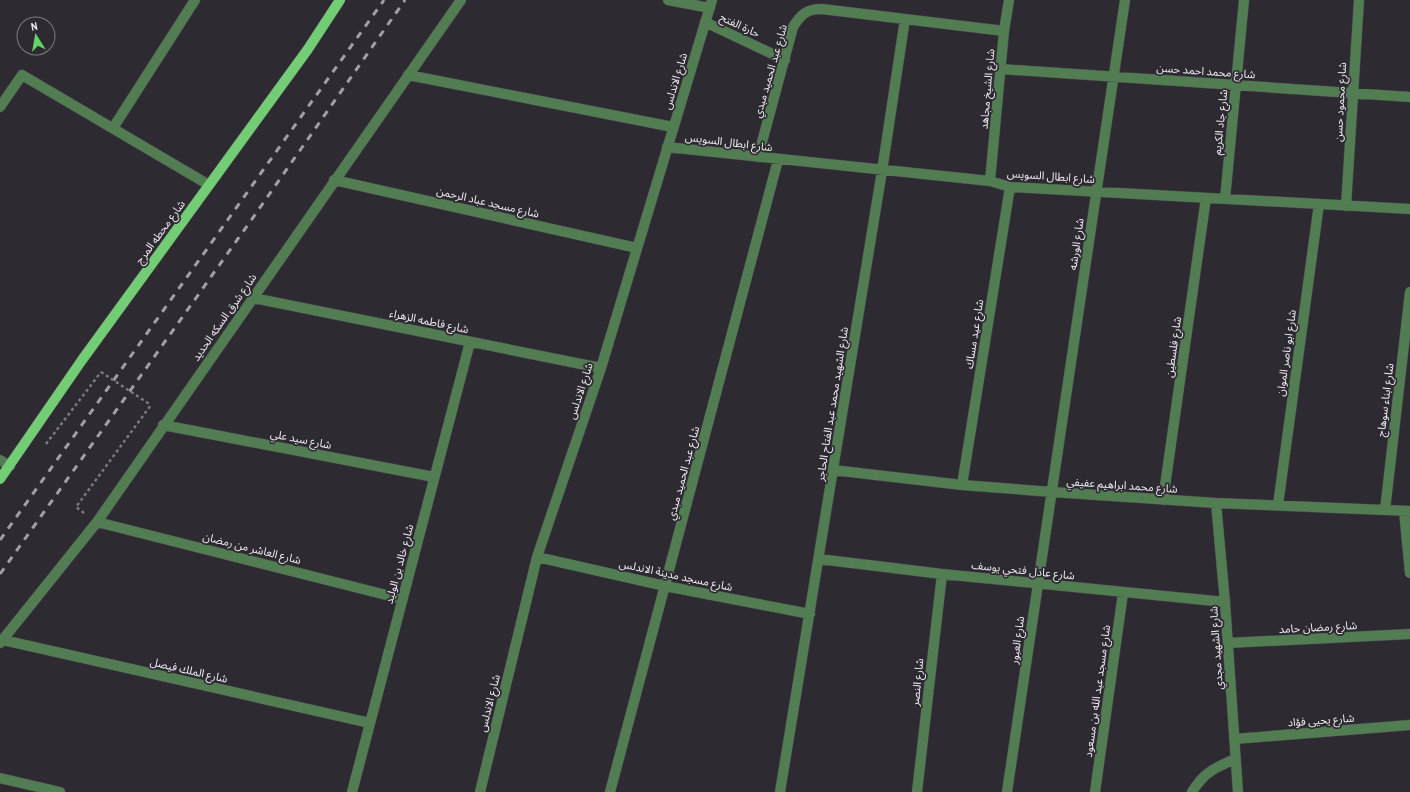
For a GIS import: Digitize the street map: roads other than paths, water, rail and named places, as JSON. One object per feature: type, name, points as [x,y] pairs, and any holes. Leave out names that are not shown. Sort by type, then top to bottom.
[{"type":"main road","name":"شارع محطه المرج","points":[[0,479],[82,360],[308,50],[340,0]]},
{"type":"street","points":[[114,128],[195,0]]},
{"type":"street","name":"شارع شرق السكه الحديد","points":[[1,641],[97,522],[163,424],[461,0]]},
{"type":"street","points":[[668,0],[711,4]]},
{"type":"street","name":"شارع الشيخ مجاهد","points":[[990,181],[1004,32],[1010,0]]},
{"type":"street","name":"شارع الورشه","points":[[1052,492],[1125,0]]},
{"type":"street","name":"شارع جاد الكريم","points":[[1225,199],[1244,0]]},
{"type":"street","name":"شارع محمود حسن","points":[[1346,206],[1359,0]]},
{"type":"street","name":"شارع الاندلس","points":[[480,792],[537,557],[601,368],[711,4]]},
{"type":"street","name":"شارع عبد الحميد مبدي","points":[[758,157],[794,28],[804,13],[813,9],[822,9],[905,19]]},
{"type":"street","points":[[905,19],[1004,32]]},
{"type":"street","name":"شارع الشهيد محمد عبد الفتاح الحاجر","points":[[780,792],[882,171],[905,19]]},
{"type":"street","name":"حارة الفتح","points":[[705,22],[785,60]]},
{"type":"street","name":"شارع محمد احمد حسن","points":[[1001,70],[1410,98]]},
{"type":"street","points":[[0,107],[22,75],[210,185]]},
{"type":"street","name":"شارع ابطال السويس","points":[[408,75],[673,127]]},
{"type":"street","name":"شارع ابطال السويس","points":[[667,147],[882,171],[990,181],[1010,187],[1410,209]]},
{"type":"street","name":"شارع عبد الحميد مبدي","points":[[610,792],[778,160]]},
{"type":"street","name":"شارع مسجد عباد الرحمن","points":[[334,180],[637,248]]},
{"type":"street","name":"شارع عيد مساك","points":[[962,485],[1010,187]]},
{"type":"street","name":"شارع فلسطين","points":[[1163,500],[1206,198]]},
{"type":"street","name":"شارع ابو ناصر الموان","points":[[1278,505],[1319,204]]},
{"type":"street","name":"شارع ابناء سوهاج","points":[[1385,510],[1410,292]]},
{"type":"street","name":"شارع فاطمه الزهراء","points":[[253,298],[601,368]]},
{"type":"street","name":"شارع خالد بن الوليد","points":[[352,792],[470,342]]},
{"type":"street","name":"شارع سيد علي","points":[[163,424],[434,477]]},
{"type":"street","points":[[0,460],[10,466]]},
{"type":"street","name":"شارع محمد ابراهيم عفيفي","points":[[833,470],[962,485],[1163,500],[1407,511]]},
{"type":"street","name":"شارع العبور","points":[[1007,792],[1052,492]]},
{"type":"street","name":"شارع الشهيد مجدي","points":[[1216,503],[1225,602],[1238,792]]},
{"type":"street","points":[[1407,511],[1410,573]]},
{"type":"street","name":"شارع العاشر من رمضان","points":[[97,522],[402,598]]},
{"type":"street","name":"شارع مسجد مدينة الاندلس","points":[[537,557],[665,586],[810,614]]},
{"type":"street","name":"شارع عادل فتحي يوسف","points":[[819,559],[942,574],[1225,602]]},
{"type":"street","name":"شارع النصر","points":[[917,792],[942,574]]},
{"type":"street","name":"شارع مسجد عبد الله بن مسعود","points":[[1095,792],[1123,593]]},
{"type":"street","name":"شارع رمضان حامد","points":[[1228,643],[1410,634]]},
{"type":"street","name":"شارع الملك فيصل","points":[[1,641],[370,723]]},
{"type":"street","name":"شارع يحيى فؤاد","points":[[1234,739],[1410,725]]},
{"type":"street","points":[[1192,792],[1198,781],[1212,769],[1236,759]]},
{"type":"street","points":[[0,778],[60,792]]},
{"type":"railway","points":[[0,540],[384,0]]},
{"type":"railway","points":[[0,574],[252,219],[405,0]]}]
